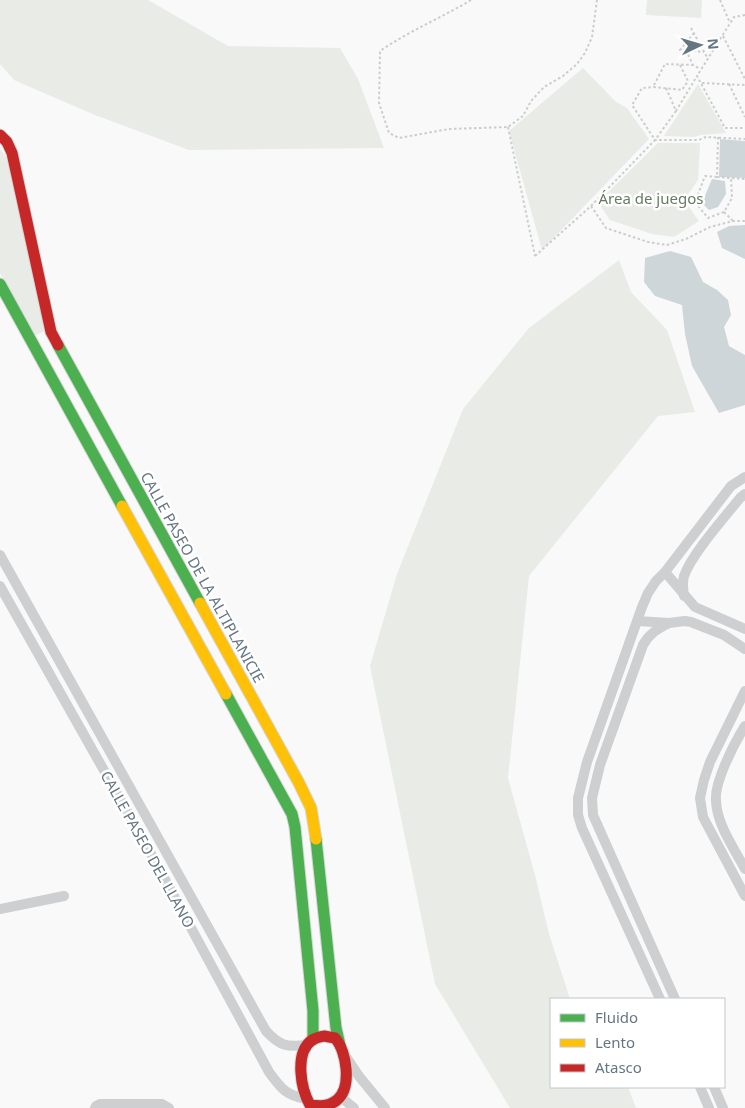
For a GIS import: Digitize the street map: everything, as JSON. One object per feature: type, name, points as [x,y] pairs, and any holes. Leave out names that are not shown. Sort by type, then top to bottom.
[{"type":"street","name":"CALLE PASEO DE LA ALTIPLANICIE","points":[[0,135],[8,142],[12,153],[51,332],[311,808],[315,825],[336,1028],[341,1048]]},
{"type":"street","points":[[0,284],[292,814],[295,827],[314,1011],[310,1042],[304,1054],[301,1072],[303,1092],[309,1104],[318,1108],[328,1108],[338,1103],[345,1088],[346,1064],[341,1048]]},
{"type":"street","points":[[32,341],[51,332]]},
{"type":"street","points":[[660,998],[584,833],[578,815],[578,798],[587,762],[648,593],[731,486],[745,477]]},
{"type":"street","points":[[684,596],[682,586],[690,563],[745,494]]},
{"type":"street","name":"CALLE PASEO DEL LLANO","points":[[0,555],[266,1031],[276,1041],[285,1046],[310,1042]]},
{"type":"street","points":[[164,580],[182,571]]},
{"type":"street","points":[[666,572],[692,604],[745,629]]},
{"type":"street","name":"CALLE PASEO DEL LLANO","points":[[0,586],[150,852],[269,1072],[281,1089],[309,1104]]},
{"type":"street","points":[[11,606],[24,598]]},
{"type":"street","points":[[685,621],[692,604]]},
{"type":"street","points":[[638,621],[669,624]]},
{"type":"street","points":[[675,998],[593,816],[592,798],[600,766],[643,645],[648,636],[658,628],[685,621],[710,629],[745,649]]},
{"type":"street","points":[[745,691],[710,762],[700,798],[703,817],[745,896]]},
{"type":"street","points":[[732,872],[744,867],[723,827],[716,801],[718,784],[745,726]]},
{"type":"street","points":[[281,792],[299,783]]},
{"type":"street","points":[[584,833],[598,827]]},
{"type":"street","points":[[150,852],[163,845]]},
{"type":"street","points":[[0,909],[64,896]]},
{"type":"street","points":[[310,1042],[324,1036],[335,1038],[358,1075],[385,1108]]},
{"type":"street","points":[[700,1088],[710,1108]]},
{"type":"street","points":[[714,1088],[723,1108]]},
{"type":"street","points":[[338,1103],[354,1108]]},
{"type":"street","points":[[95,1108],[100,1104],[162,1104],[169,1108]]},
{"type":"path","points":[[471,0],[380,51],[379,103],[383,120],[389,133],[399,138],[450,129],[508,127],[523,116],[531,100],[544,86],[563,76],[585,53],[592,37],[597,0]]},
{"type":"path","points":[[720,0],[730,23]]},
{"type":"path","points":[[508,127],[535,256],[591,206],[655,140],[702,70],[734,17],[745,15]]},
{"type":"path","points":[[691,28],[708,59]]},
{"type":"path","points":[[694,32],[680,50],[704,52]]},
{"type":"path","points":[[723,36],[745,79]]},
{"type":"path","points":[[686,50],[693,65]]},
{"type":"path","points":[[653,87],[665,64],[693,65],[702,70]]},
{"type":"path","points":[[680,65],[688,81],[682,90]]},
{"type":"path","points":[[697,76],[725,128],[745,128]]},
{"type":"path","points":[[701,83],[745,85]]},
{"type":"path","points":[[729,84],[745,117]]},
{"type":"path","points":[[655,140],[632,105],[642,88],[653,87],[682,90],[686,94]]},
{"type":"path","points":[[666,88],[676,110]]},
{"type":"path","points":[[655,140],[700,140],[706,137],[745,138]]},
{"type":"path","points":[[717,177],[718,137]]},
{"type":"path","points":[[731,178],[732,198],[724,212],[708,218],[695,202],[705,176],[745,178]]},
{"type":"path","points":[[591,206],[606,228],[648,242],[667,246],[710,227],[745,221]]},
{"type":"path","points":[[724,212],[732,222]]},
{"type":"green space","points":[[0,0],[148,0],[228,46],[340,48],[358,79],[384,148],[189,150],[95,115],[14,80],[0,64]]},
{"type":"green space","points":[[647,0],[702,0],[701,18],[646,15]]},
{"type":"green space","points":[[583,68],[616,102],[627,108],[649,139],[542,250],[509,131]]},
{"type":"green space","points":[[698,84],[726,133],[694,137],[664,136]]},
{"type":"green space","name":"Área de juegos","points":[[658,143],[700,143],[698,180],[684,200],[699,221],[674,237],[652,234],[610,220],[598,202]]},
{"type":"green space","points":[[0,149],[5,155],[8,164],[47,330],[34,336],[0,273]]},
{"type":"green space","points":[[619,260],[631,292],[667,330],[695,412],[658,416],[529,576],[508,778],[549,934],[570,998],[550,998],[550,1088],[628,1088],[636,1108],[510,1108],[435,984],[370,666],[397,574],[463,409],[529,328]]},
{"type":"shaded area","points":[[720,139],[745,141],[745,178],[719,177]]},
{"type":"shaded area","points":[[712,179],[725,181],[726,194],[718,207],[709,210],[702,203]]},
{"type":"shaded area","points":[[745,225],[745,259],[722,248],[717,232],[729,226]]},
{"type":"shaded area","points":[[670,251],[691,257],[703,282],[717,290],[728,300],[731,315],[724,327],[729,346],[745,355],[745,405],[719,413],[692,366],[685,334],[682,305],[655,296],[644,282],[645,258]]},
{"type":"traffic: fast","points":[[0,284],[122,506]]},
{"type":"traffic: fast","points":[[58,345],[200,603]]},
{"type":"traffic: fast","points":[[226,694],[292,814],[295,827],[313,1011],[313,1040]]},
{"type":"traffic: fast","points":[[316,839],[336,1028],[340,1045]]},
{"type":"traffic: slow","points":[[122,506],[226,694]]},
{"type":"traffic: slow","points":[[200,603],[299,783],[311,808],[316,839]]},
{"type":"traffic: jam","points":[[0,135],[7,142],[12,153],[51,332],[58,345]]},
{"type":"traffic: jam","points":[[324,1036],[335,1038],[342,1051],[346,1069],[345,1087],[342,1094],[331,1104],[324,1106],[310,1105],[302,1081],[301,1062],[306,1046],[312,1040],[324,1036]]}]
